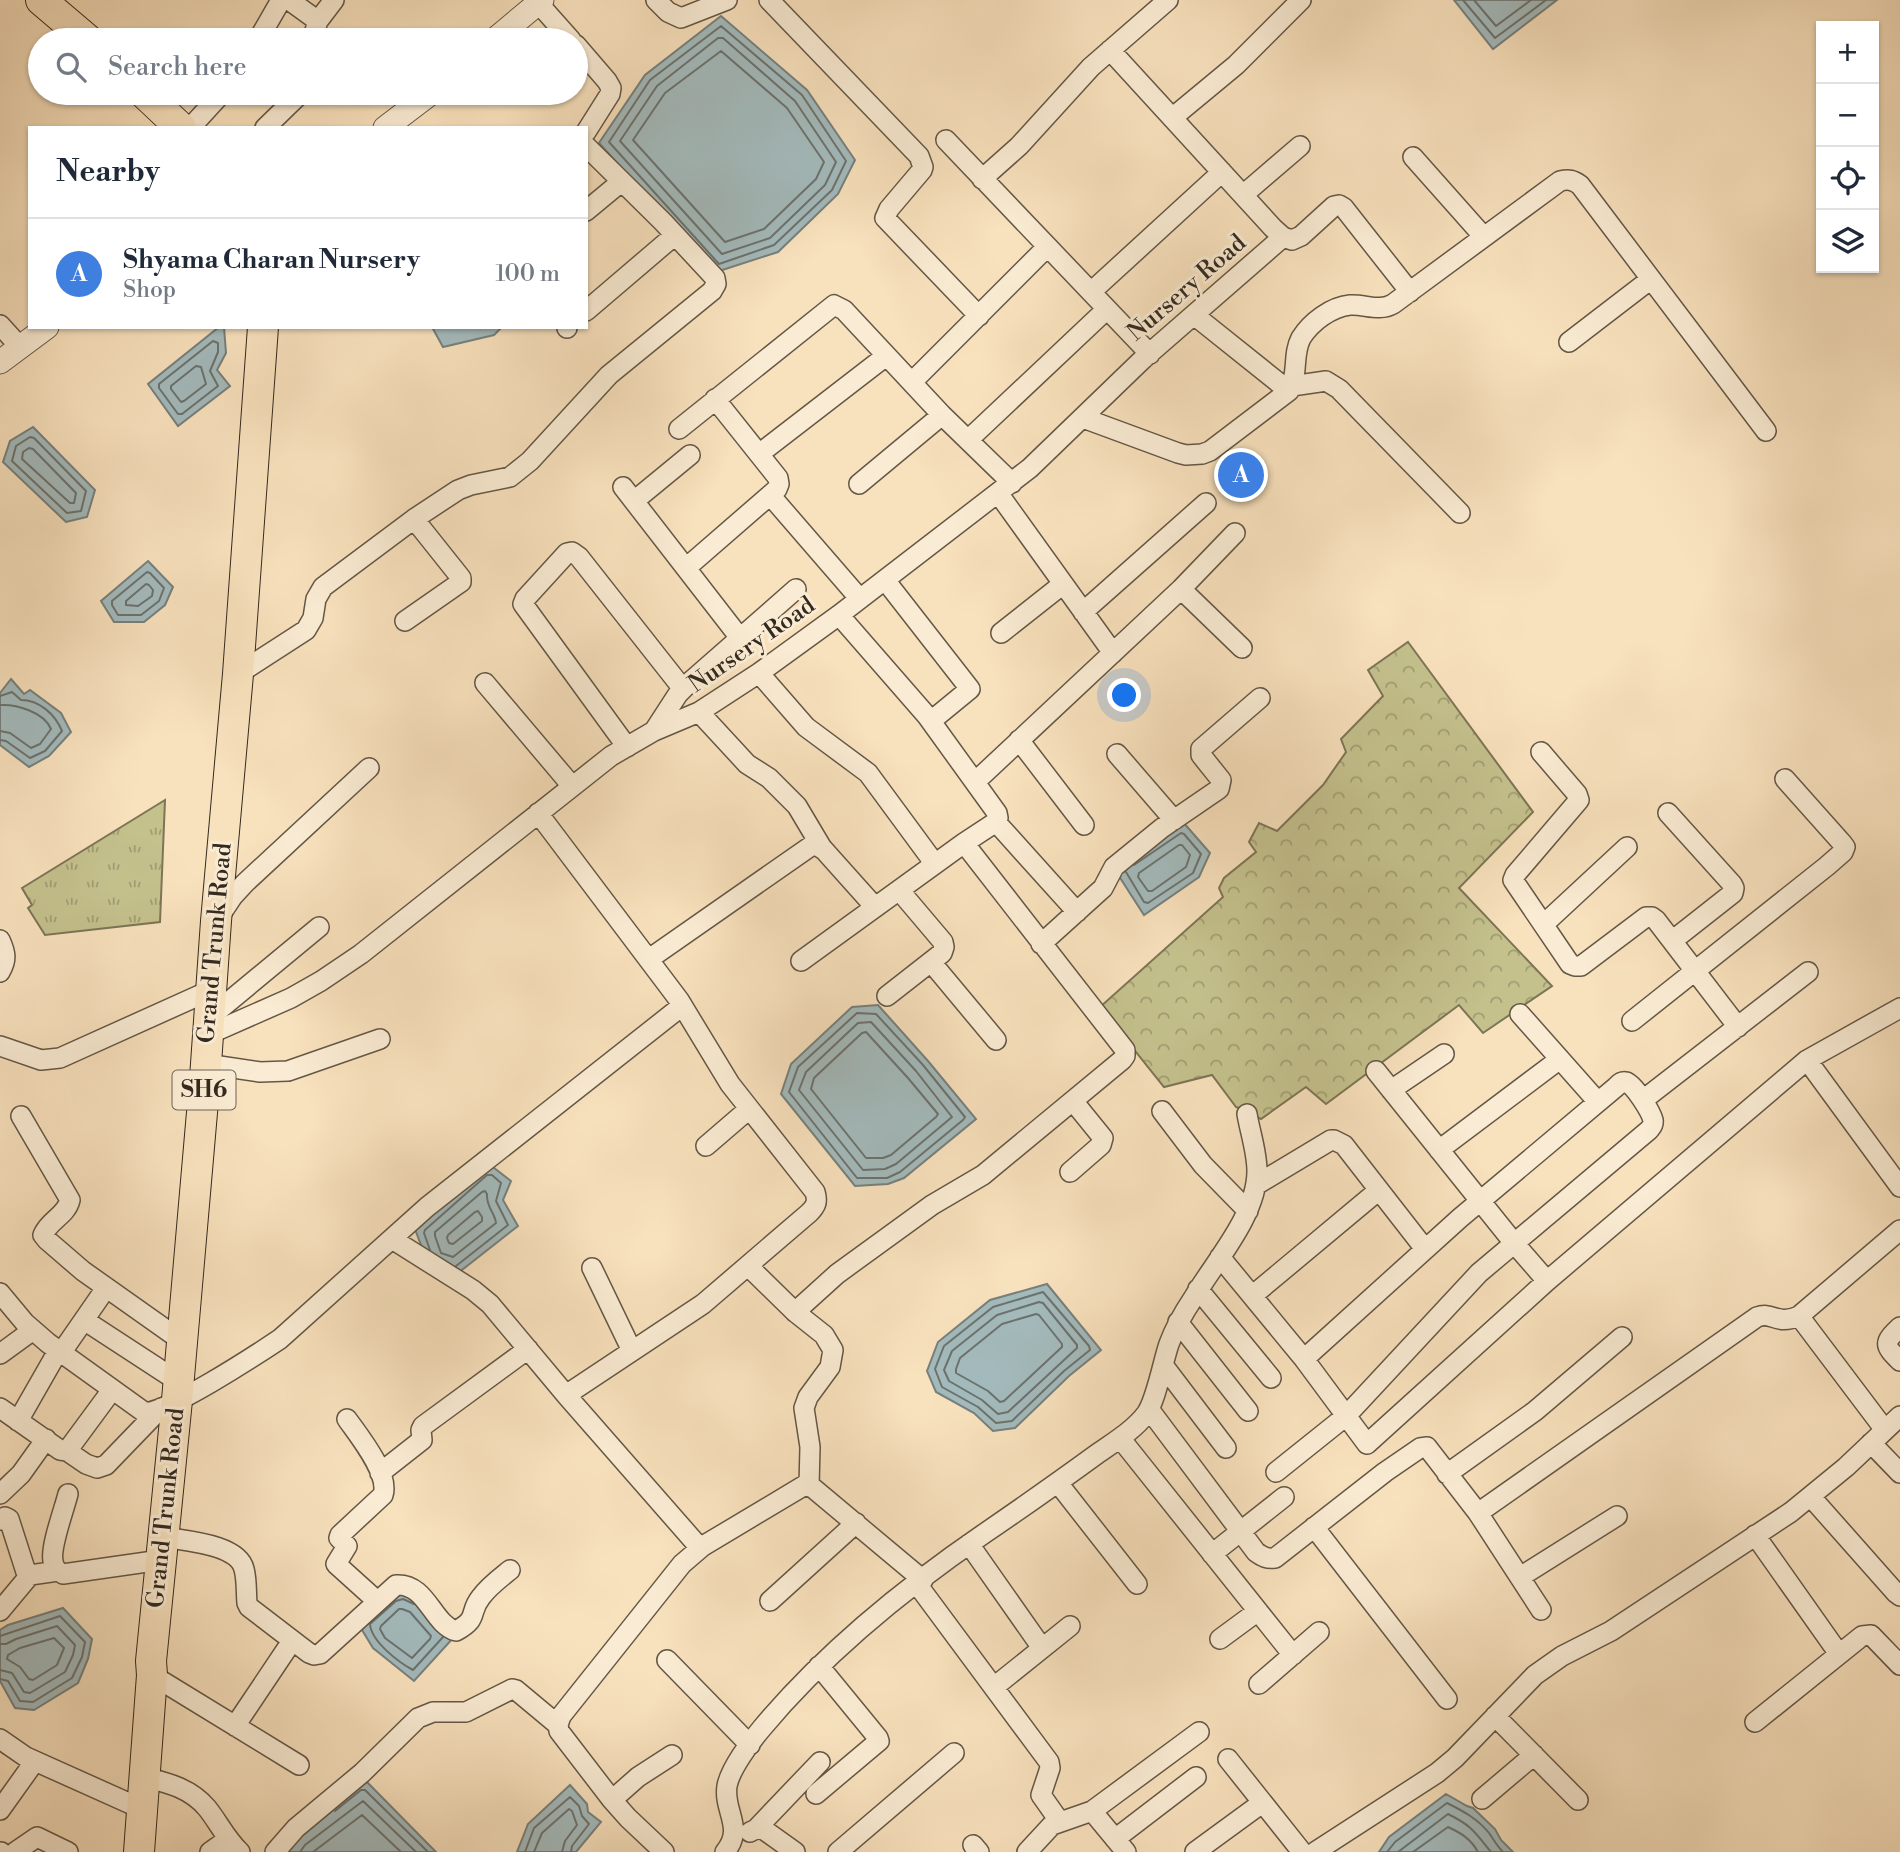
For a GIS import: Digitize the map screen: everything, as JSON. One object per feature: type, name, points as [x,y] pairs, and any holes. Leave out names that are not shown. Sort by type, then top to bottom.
[{"type":"main road","points":[[41,0],[74,28]]},
{"type":"main road","points":[[157,105],[179,126]]},
{"type":"main road","name":"Grand Trunk Road","points":[[139,1852],[172,1397],[182,1341],[238,674],[262,329]]},
{"type":"street","points":[[265,28],[281,0]]},
{"type":"street","points":[[289,0],[318,21]]},
{"type":"street","points":[[316,28],[334,0]]},
{"type":"street","points":[[656,0],[668,12],[681,18],[727,0]]},
{"type":"street","points":[[769,0],[919,156],[922,170],[889,209],[885,218],[979,316]]},
{"type":"street","points":[[982,179],[1019,146],[1110,50],[1168,0]]},
{"type":"street","points":[[1172,118],[1236,65],[1301,0]]},
{"type":"street","points":[[509,28],[540,2],[561,28]]},
{"type":"street","points":[[1110,50],[1283,236],[1292,240],[1301,236],[1339,205],[1410,292]]},
{"type":"street","points":[[588,59],[611,88],[588,129]]},
{"type":"street","points":[[192,126],[211,105]]},
{"type":"street","points":[[267,126],[288,105]]},
{"type":"street","points":[[388,126],[415,105]]},
{"type":"street","points":[[946,140],[1150,354]]},
{"type":"street","points":[[1244,195],[1300,146]]},
{"type":"street","points":[[238,674],[306,630],[313,618],[316,598],[323,587],[414,519],[464,487],[516,474],[609,375],[712,291],[716,284],[715,278],[588,148]]},
{"type":"street","points":[[1413,157],[1484,237]]},
{"type":"street","points":[[1091,292],[1222,172]]},
{"type":"street","points":[[1083,418],[1178,453],[1202,454],[1210,451],[1290,388],[1295,377],[1297,348],[1305,332],[1315,321],[1327,313],[1349,305],[1384,308],[1394,304],[1560,181],[1567,179],[1580,185],[1766,432]]},
{"type":"street","points":[[588,209],[621,182]]},
{"type":"street","points":[[588,309],[675,235]]},
{"type":"street","name":"Nursery Road","points":[[0,1046],[41,1060],[60,1058],[208,1027],[291,998],[321,981],[361,954],[611,756],[654,731],[699,712],[759,673],[1005,488],[1051,450],[1150,354],[1283,236]]},
{"type":"street","points":[[912,382],[1047,247]]},
{"type":"street","points":[[1569,342],[1651,279]]},
{"type":"street","points":[[679,429],[834,305],[844,310],[968,440],[1005,488],[1063,584],[1113,653]]},
{"type":"street","points":[[968,440],[1107,309]]},
{"type":"street","points":[[1194,315],[1290,388],[1326,382],[1339,389],[1460,513]]},
{"type":"street","points":[[0,325],[20,347]]},
{"type":"street","points":[[0,362],[44,329]]},
{"type":"street","points":[[759,454],[886,356]]},
{"type":"street","points":[[686,568],[770,495],[779,484],[778,478],[715,399]]},
{"type":"street","points":[[859,484],[942,415]]},
{"type":"street","points":[[690,455],[629,494],[740,638]]},
{"type":"street","points":[[770,495],[860,599]]},
{"type":"street","points":[[1083,612],[1206,503]]},
{"type":"street","points":[[405,621],[461,582],[461,578],[414,519]]},
{"type":"street","points":[[975,782],[1181,589],[1235,533]]},
{"type":"street","points":[[627,747],[523,604],[568,553],[572,552],[579,557],[683,689]]},
{"type":"street","points":[[885,580],[970,688],[931,721]]},
{"type":"street","points":[[1001,633],[1063,584]]},
{"type":"street","points":[[654,731],[683,689],[796,589]]},
{"type":"street","points":[[1181,589],[1242,648]]},
{"type":"street","points":[[801,961],[998,818],[931,721],[839,615]]},
{"type":"street","points":[[759,673],[806,727],[868,773],[935,864]]},
{"type":"street","points":[[485,683],[572,786]]},
{"type":"street","points":[[1041,944],[1106,885],[1114,867],[1145,841],[1217,791],[1222,784],[1221,780],[1201,755],[1201,749],[1260,698]]},
{"type":"street","points":[[699,712],[747,764],[769,778],[797,806],[821,848],[875,907]]},
{"type":"street","points":[[1019,740],[1084,825]]},
{"type":"street","points":[[1541,752],[1579,797],[1576,804],[1513,877],[1515,884],[1570,964],[1581,966],[1646,917],[1652,917],[1738,1027]]},
{"type":"street","points":[[1117,754],[1174,820]]},
{"type":"street","points":[[216,921],[239,889],[369,768]]},
{"type":"street","points":[[1632,1021],[1844,850],[1842,843],[1784,779]]},
{"type":"street","points":[[538,813],[649,959],[682,1006],[730,1084],[815,1192],[817,1199],[815,1208],[810,1213],[703,1304],[566,1395]]},
{"type":"street","points":[[1668,813],[1734,888],[1733,893],[1672,941]]},
{"type":"street","points":[[996,822],[1077,912]]},
{"type":"street","points":[[795,1312],[837,1274],[932,1205],[983,1175],[1122,1060],[1125,1053],[964,843]]},
{"type":"street","points":[[649,959],[811,846],[821,848]]},
{"type":"street","points":[[1544,924],[1627,847]]},
{"type":"street","points":[[887,996],[942,953],[944,947],[943,942],[899,890]]},
{"type":"street","points":[[318,927],[208,1027],[260,1072],[288,1071],[380,1039]]},
{"type":"street","points":[[0,940],[6,955],[0,972]]},
{"type":"street","points":[[931,962],[996,1040]]},
{"type":"street","points":[[1643,1100],[1808,972]]},
{"type":"street","points":[[0,1293],[33,1330],[147,1414],[172,1397],[254,1357],[280,1339],[444,1193],[682,1006]]},
{"type":"street","points":[[1367,1444],[1547,1281],[1807,1060],[1900,1008]]},
{"type":"street","points":[[1520,1014],[1598,1102]]},
{"type":"street","points":[[1391,1090],[1444,1055]]},
{"type":"street","points":[[1439,1150],[1560,1059]]},
{"type":"street","points":[[1807,1060],[1900,1187]]},
{"type":"street","points":[[1376,1071],[1547,1281]]},
{"type":"street","points":[[1276,1472],[1346,1416],[1479,1273],[1649,1130],[1653,1120],[1643,1100],[1630,1084],[1620,1083],[1480,1201],[1304,1359]]},
{"type":"street","points":[[1070,1172],[1101,1145],[1104,1139],[1073,1101]]},
{"type":"street","points":[[706,1146],[749,1109]]},
{"type":"street","points":[[1162,1111],[1203,1165],[1248,1211]]},
{"type":"street","points":[[727,1849],[734,1836],[727,1798],[727,1786],[733,1771],[761,1729],[819,1666],[969,1544],[1058,1483],[1144,1417],[1178,1322],[1248,1211],[1256,1185],[1257,1162],[1247,1114]]},
{"type":"street","points":[[21,1116],[70,1200],[64,1212],[46,1228],[43,1235],[106,1288],[182,1341]]},
{"type":"street","points":[[1256,1185],[1335,1140],[1344,1145],[1425,1250]]},
{"type":"street","points":[[1252,1296],[1379,1190]]},
{"type":"street","points":[[1478,1513],[1757,1317],[1766,1315],[1783,1321],[1799,1316],[1900,1230]]},
{"type":"street","points":[[392,1239],[490,1304],[700,1548]]},
{"type":"street","points":[[1220,1257],[1304,1359],[1385,1472]]},
{"type":"street","points":[[748,1266],[795,1312],[824,1335],[833,1350],[828,1371],[808,1397],[804,1408],[810,1447],[809,1486]]},
{"type":"street","points":[[592,1268],[632,1352]]},
{"type":"street","points":[[18,1421],[60,1352],[106,1288]]},
{"type":"street","points":[[1198,1289],[1271,1378]]},
{"type":"street","points":[[1799,1316],[1900,1473]]},
{"type":"street","points":[[84,1320],[172,1397]]},
{"type":"street","points":[[1178,1322],[1248,1411]]},
{"type":"street","points":[[1900,1327],[1886,1343],[1900,1361]]},
{"type":"street","points":[[0,1354],[33,1330]]},
{"type":"street","points":[[1447,1474],[1535,1411],[1622,1337]]},
{"type":"street","points":[[380,1473],[422,1440],[423,1426],[528,1349]]},
{"type":"street","points":[[1163,1365],[1226,1448]]},
{"type":"street","points":[[67,1451],[112,1390]]},
{"type":"street","points":[[0,1408],[61,1450],[97,1468],[106,1465],[172,1397]]},
{"type":"street","points":[[1149,1409],[1240,1532],[1256,1552],[1269,1559],[1275,1558],[1385,1472],[1425,1446],[1478,1513],[1541,1610]]},
{"type":"street","points":[[1315,1852],[1437,1773],[1546,1666],[1611,1631],[1811,1497],[1900,1416]]},
{"type":"street","points":[[347,1419],[373,1457],[384,1492],[340,1535],[339,1538],[347,1546],[336,1563],[377,1601]]},
{"type":"street","points":[[1120,1438],[1293,1655]]},
{"type":"street","points":[[0,1494],[21,1474],[46,1439]]},
{"type":"street","points":[[1058,1483],[1137,1584]]},
{"type":"street","points":[[664,1852],[612,1800],[559,1731],[561,1716],[687,1559],[700,1548],[805,1485],[856,1523],[920,1582],[1049,1762],[1041,1795],[1060,1822]]},
{"type":"street","points":[[68,1494],[53,1553],[53,1564],[58,1571],[63,1574],[163,1548],[214,1546],[226,1549],[244,1568],[249,1607],[314,1655],[320,1654],[396,1585],[404,1585],[421,1596],[449,1629],[456,1632],[470,1622],[482,1595],[510,1570]]},
{"type":"street","points":[[1212,1553],[1284,1497]]},
{"type":"street","points":[[1811,1497],[1900,1596]]},
{"type":"street","points":[[1520,1577],[1617,1516]]},
{"type":"street","points":[[0,1520],[9,1518],[26,1572],[30,1575]]},
{"type":"street","points":[[770,1601],[856,1523]]},
{"type":"street","points":[[1314,1527],[1447,1699]]},
{"type":"street","points":[[1755,1535],[1839,1654]]},
{"type":"street","points":[[969,1544],[1042,1648]]},
{"type":"street","points":[[0,1611],[30,1575],[58,1571]]},
{"type":"street","points":[[1220,1639],[1258,1611]]},
{"type":"street","points":[[994,1687],[1070,1626]]},
{"type":"street","points":[[1259,1684],[1319,1632]]},
{"type":"street","points":[[1755,1722],[1862,1636],[1868,1634],[1900,1665]]},
{"type":"street","points":[[235,1726],[292,1640]]},
{"type":"street","points":[[667,1660],[750,1745]]},
{"type":"street","points":[[816,1794],[878,1744],[879,1740],[819,1666]]},
{"type":"street","points":[[152,1675],[299,1765]]},
{"type":"street","points":[[275,1852],[296,1828],[362,1773],[418,1718],[433,1712],[466,1712],[512,1689],[558,1725]]},
{"type":"street","points":[[1495,1716],[1578,1800]]},
{"type":"street","points":[[1027,1852],[1046,1830],[1092,1811],[1199,1732]]},
{"type":"street","points":[[0,1739],[34,1761],[142,1809]]},
{"type":"street","points":[[838,1852],[954,1753]]},
{"type":"street","points":[[612,1800],[638,1777],[672,1755]]},
{"type":"street","points":[[1482,1799],[1534,1755]]},
{"type":"street","points":[[1228,1759],[1302,1852]]},
{"type":"street","points":[[0,1810],[34,1761]]},
{"type":"street","points":[[727,1849],[757,1828],[820,1762]]},
{"type":"street","points":[[144,1777],[184,1789],[207,1809],[233,1846],[210,1852]]},
{"type":"street","points":[[1092,1811],[1118,1847],[1196,1777]]},
{"type":"street","points":[[1195,1852],[1262,1803]]},
{"type":"street","points":[[757,1828],[763,1828],[795,1852]]},
{"type":"street","points":[[19,1850],[37,1837],[68,1852]]},
{"type":"green space","points":[[1408,642],[1533,812],[1459,888],[1552,986],[1483,1033],[1459,1005],[1326,1104],[1306,1087],[1261,1119],[1236,1107],[1212,1075],[1164,1087],[1100,1007],[1223,897],[1219,888],[1224,878],[1256,852],[1249,842],[1259,823],[1277,831],[1323,785],[1346,752],[1341,739],[1383,696],[1368,670]]},
{"type":"green space","points":[[165,800],[160,922],[45,935],[28,908],[32,905],[22,888]]},
{"type":"water","points":[[1454,0],[1557,0],[1493,49]]},
{"type":"water","points":[[721,16],[807,90],[855,160],[838,194],[778,252],[716,272],[599,143],[645,75]]},
{"type":"water","points":[[217,329],[224,329],[226,353],[217,370],[230,386],[178,426],[148,384]]},
{"type":"water","points":[[433,329],[500,329],[494,335],[443,347]]},
{"type":"water","points":[[33,427],[95,490],[87,517],[66,522],[3,462],[10,441]]},
{"type":"water","points":[[148,561],[173,587],[165,605],[144,622],[114,622],[101,601]]},
{"type":"water","points":[[11,679],[24,694],[30,690],[61,713],[71,732],[49,756],[29,767],[0,745],[0,693]]},
{"type":"water","points":[[1183,822],[1210,853],[1199,877],[1144,915],[1115,870]]},
{"type":"water","points":[[878,1005],[976,1119],[904,1178],[888,1184],[855,1186],[781,1094],[791,1064],[852,1007]]},
{"type":"water","points":[[489,1164],[511,1181],[503,1200],[518,1226],[453,1277],[428,1264],[415,1229]]},
{"type":"water","points":[[1047,1284],[1101,1350],[1069,1376],[1015,1428],[993,1431],[974,1413],[936,1392],[927,1371],[938,1342],[990,1300]]},
{"type":"water","points":[[404,1592],[454,1637],[414,1681],[373,1648],[359,1625]]},
{"type":"water","points":[[63,1608],[92,1639],[88,1659],[78,1683],[34,1710],[15,1708],[0,1681],[0,1630]]},
{"type":"water","points":[[364,1779],[436,1852],[282,1852]]},
{"type":"water","points":[[570,1785],[587,1804],[588,1812],[601,1822],[576,1852],[517,1852],[528,1824]]},
{"type":"water","points":[[1446,1794],[1473,1808],[1495,1829],[1513,1852],[1379,1852],[1389,1837]]},
{"type":"place","name":"Shyama Charan Nursery","points":[[1241,475]]}]
